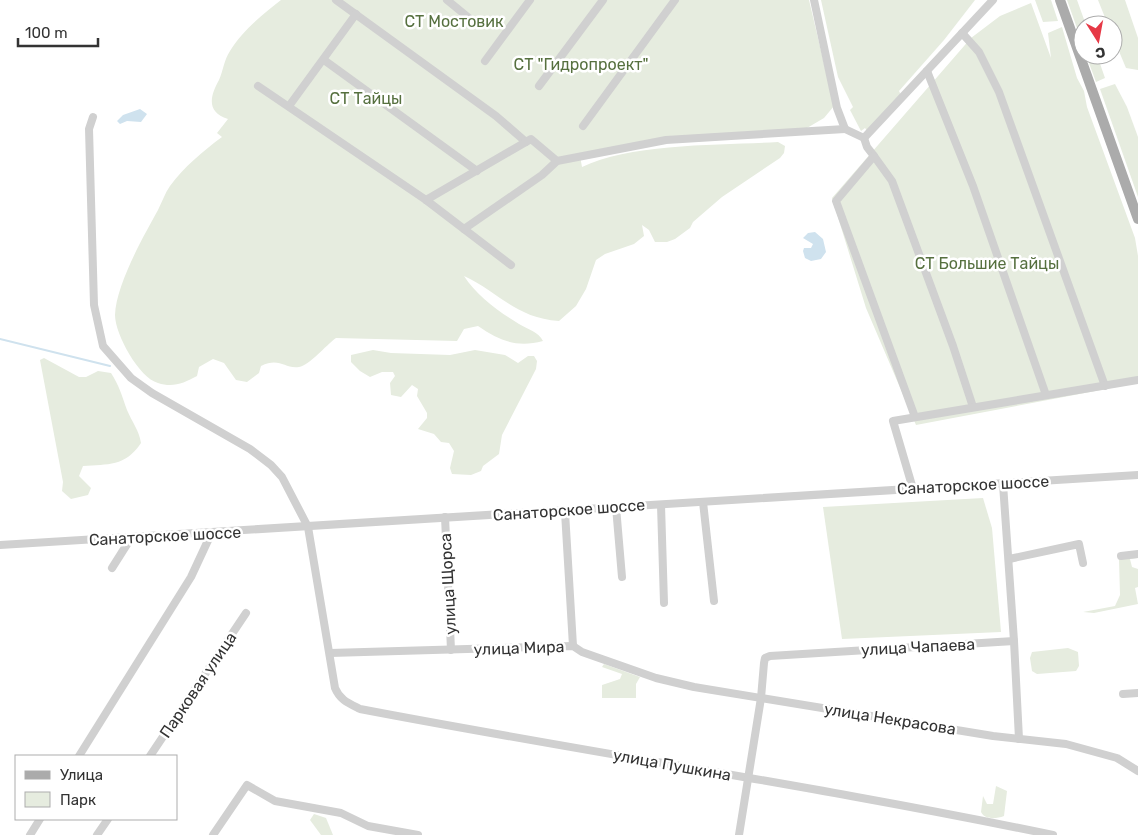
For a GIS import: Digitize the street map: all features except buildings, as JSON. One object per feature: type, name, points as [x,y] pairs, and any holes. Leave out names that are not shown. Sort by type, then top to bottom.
[{"type":"main road","points":[[1060,0],[1138,218]]},
{"type":"street","points":[[336,0],[496,116],[526,142]]},
{"type":"street","points":[[447,0],[469,18]]},
{"type":"street","points":[[485,61],[530,0]]},
{"type":"street","points":[[539,86],[603,0]]},
{"type":"street","points":[[583,126],[674,0]]},
{"type":"street","points":[[814,0],[837,108],[845,129]]},
{"type":"street","points":[[864,138],[993,0]]},
{"type":"street","points":[[288,106],[324,60],[356,14]]},
{"type":"street","points":[[962,33],[979,52],[1000,92],[1105,386]]},
{"type":"street","points":[[324,60],[477,171]]},
{"type":"street","points":[[927,71],[973,186],[1046,395]]},
{"type":"street","points":[[258,86],[426,200],[511,265]]},
{"type":"street","points":[[93,116],[89,129],[94,305],[103,346],[131,378],[152,393],[250,450],[271,465],[282,478],[308,527],[330,653]]},
{"type":"street","points":[[464,229],[542,175],[557,161],[666,140],[845,129],[864,138],[892,181],[953,346],[973,407]]},
{"type":"street","points":[[426,200],[531,139],[557,161]]},
{"type":"street","points":[[874,156],[836,201],[915,417]]},
{"type":"street","points":[[913,489],[893,420],[1138,380]]},
{"type":"street","name":"Санаторское шоссе","points":[[0,545],[211,534],[445,517],[565,512],[616,506],[1138,475]]},
{"type":"street","points":[[1003,484],[1019,739]]},
{"type":"street","points":[[703,502],[714,601]]},
{"type":"street","points":[[661,504],[664,603]]},
{"type":"street","points":[[616,506],[622,577]]},
{"type":"street","points":[[565,512],[573,646]]},
{"type":"street","name":"улица Щорса","points":[[445,517],[451,650]]},
{"type":"street","points":[[80,755],[191,578],[211,534]]},
{"type":"street","points":[[112,568],[131,538]]},
{"type":"street","points":[[1008,558],[1079,544],[1083,563]]},
{"type":"street","points":[[1121,556],[1138,554]]},
{"type":"street","name":"Парковая улица","points":[[151,755],[246,613]]},
{"type":"street","name":"улица Чапаева","points":[[761,698],[765,658],[770,656],[1014,641]]},
{"type":"street","name":"улица Мира","points":[[330,653],[573,646],[582,652],[656,678],[694,687],[761,698]]},
{"type":"street","name":"улица Пушкина","points":[[330,653],[338,697],[360,708],[482,732],[748,778],[1053,835]]},
{"type":"street","points":[[1123,694],[1138,693]]},
{"type":"street","points":[[739,835],[761,698]]},
{"type":"street","name":"улица Некрасова","points":[[761,698],[1019,739],[1066,744],[1117,758],[1138,771]]},
{"type":"street","points":[[213,835],[247,785],[275,801],[341,813],[368,826],[394,833],[418,835]]},
{"type":"street","points":[[30,835],[39,820]]},
{"type":"street","points":[[97,835],[107,820]]},
{"type":"green space","points":[[281,0],[809,0],[834,106],[824,118],[807,128],[664,138],[580,156],[582,167],[602,159],[651,149],[778,142],[785,146],[784,153],[780,158],[722,197],[693,222],[690,228],[675,239],[667,242],[655,242],[649,230],[642,225],[644,236],[634,244],[605,254],[596,260],[586,289],[576,306],[559,321],[544,319],[519,310],[464,276],[488,303],[536,333],[543,341],[525,344],[509,342],[494,336],[478,326],[464,329],[457,341],[336,338],[303,366],[294,367],[277,363],[267,364],[261,366],[259,373],[247,382],[236,380],[224,363],[213,359],[199,367],[197,376],[188,381],[174,385],[158,383],[143,373],[129,354],[119,333],[115,315],[120,290],[138,247],[170,186],[181,172],[222,137],[217,133],[228,119],[216,112],[213,108],[212,98],[228,54],[247,30]]},
{"type":"green space","points":[[821,0],[975,0],[944,40],[899,91],[901,95],[868,132],[865,128],[861,131],[850,110],[853,107],[838,77]]},
{"type":"green space","points":[[1035,0],[1051,0],[1058,21],[1043,22]]},
{"type":"green space","points":[[1067,0],[1077,0],[1082,15],[1073,15],[1073,17]]},
{"type":"green space","points":[[1098,0],[1125,0],[1138,38],[1138,70],[1126,68],[1123,61],[1123,15],[1104,15]]},
{"type":"green space","name":"СТ Большие Тайцы","points":[[1031,3],[1051,58],[1048,33],[1062,27],[1077,78],[1084,91],[1087,107],[1135,238],[1138,256],[1138,383],[916,425],[866,308],[832,198],[971,38],[1000,16]]},
{"type":"green space","points":[[1090,65],[1100,65],[1105,78],[1096,82]]},
{"type":"green space","points":[[1115,84],[1127,107],[1138,137],[1138,197],[1100,89]]},
{"type":"green space","points":[[373,350],[391,353],[450,355],[475,350],[505,355],[518,363],[528,356],[534,356],[537,361],[536,369],[502,435],[499,454],[483,466],[481,471],[471,475],[452,474],[450,468],[454,451],[449,443],[441,442],[434,434],[418,429],[427,418],[427,413],[417,396],[418,389],[412,385],[401,397],[391,395],[390,383],[395,376],[393,372],[382,372],[370,377],[351,362],[351,355]]},
{"type":"green space","points":[[44,358],[79,377],[86,377],[98,371],[111,373],[139,434],[141,443],[135,451],[122,460],[115,463],[83,466],[79,476],[91,488],[88,495],[71,499],[62,491],[63,482],[40,360]]},
{"type":"green space","points":[[983,498],[992,528],[1001,632],[842,639],[823,507]]},
{"type":"green space","points":[[1138,552],[1138,558],[1130,559],[1132,567],[1138,569],[1138,587],[1135,588],[1138,604],[1094,613],[1083,612],[1115,606],[1120,595],[1119,559]]},
{"type":"green space","points":[[1068,648],[1078,652],[1079,666],[1076,671],[1037,674],[1032,671],[1030,658],[1032,652]]},
{"type":"green space","points":[[604,664],[640,677],[636,684],[636,698],[602,698],[602,685],[620,679],[622,674],[602,667]]},
{"type":"green space","points":[[996,786],[1007,791],[1004,816],[988,818],[981,812],[983,796],[987,804],[993,804]]},
{"type":"green space","points":[[314,814],[326,818],[333,835],[321,835],[310,820]]},
{"type":"water","points":[[140,109],[147,114],[141,122],[127,121],[120,124],[117,121],[123,115]]},
{"type":"water","points":[[815,232],[823,239],[826,252],[821,259],[811,261],[805,258],[803,251],[804,248],[811,248],[813,244],[803,238],[808,233]]},
{"type":"waterway","points":[[0,339],[110,366]]},
{"type":"park label","name":"СТ Мостовик","points":[[454,21]]},
{"type":"park label","name":"СТ \"Гидропроект\"","points":[[581,64]]},
{"type":"park label","name":"СТ Тайцы","points":[[366,98]]}]
